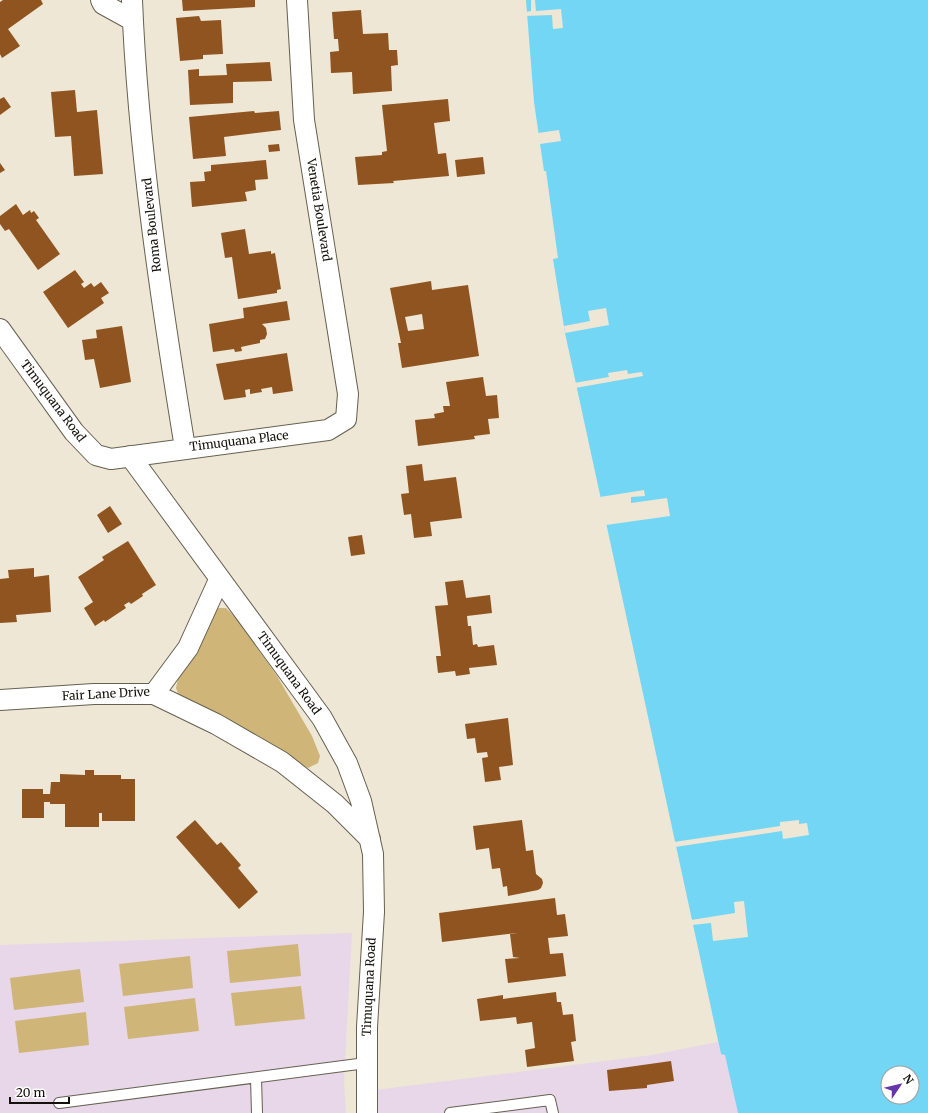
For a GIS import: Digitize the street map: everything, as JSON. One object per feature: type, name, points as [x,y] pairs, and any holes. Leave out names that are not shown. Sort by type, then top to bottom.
[{"type":"street","points":[[101,0],[103,4],[132,20]]},
{"type":"street","name":"Roma Boulevard","points":[[132,0],[132,20],[139,101],[158,278],[185,448]]},
{"type":"street","name":"Venetia Boulevard","points":[[297,0],[304,120],[348,394],[346,419]]},
{"type":"street","name":"Timuquana Road","points":[[0,329],[74,432],[96,455],[111,459],[130,456],[219,580],[322,718],[347,763],[361,801],[373,854],[374,912],[366,1064],[367,1113]]},
{"type":"street","name":"Timuquana Place","points":[[130,456],[328,430],[346,419]]},
{"type":"street","name":"Fair Lane Drive","points":[[0,700],[94,694],[154,694],[188,648],[219,580]]},
{"type":"street","points":[[154,694],[216,724],[282,762],[335,804],[370,839]]},
{"type":"lane","points":[[59,1103],[366,1064]]},
{"type":"lane","points":[[256,1078],[257,1113]]},
{"type":"lane","points":[[450,1113],[550,1100],[553,1113]]},
{"type":"shaded area","points":[[217,608],[226,608],[238,620],[277,676],[312,736],[320,756],[318,763],[308,768],[232,724],[179,696],[176,688],[178,679],[209,618]]},
{"type":"shaded area","points":[[352,933],[344,1081],[346,1113],[0,1113],[0,945]]},
{"type":"shaded area","points":[[298,944],[301,976],[230,983],[227,951]]},
{"type":"shaded area","points":[[190,956],[193,988],[123,996],[119,964]]},
{"type":"shaded area","points":[[80,969],[84,1002],[14,1010],[10,978]]},
{"type":"shaded area","points":[[301,986],[305,1019],[235,1026],[231,993]]},
{"type":"shaded area","points":[[195,998],[199,1031],[128,1039],[124,1007]]},
{"type":"shaded area","points":[[86,1012],[89,1045],[19,1053],[15,1021]]},
{"type":"shaded area","points":[[718,1042],[721,1054],[725,1054],[738,1113],[377,1113],[375,1090],[652,1055]]},
{"type":"water","points":[[526,0],[928,0],[928,1113],[738,1113],[725,1055],[721,1054],[565,333],[553,259],[558,258],[546,171],[544,171],[534,102]]},
{"type":"pier","points":[[531,0],[535,0],[536,11],[561,9],[563,28],[553,29],[552,15],[526,16],[526,12],[531,11]]},
{"type":"pier","points":[[559,130],[561,141],[540,144],[538,133]]},
{"type":"pier","points":[[606,308],[609,325],[565,333],[564,326],[590,321],[588,311]]},
{"type":"pier","points":[[627,370],[628,374],[642,372],[643,376],[575,388],[574,383],[609,377],[608,373]]},
{"type":"pier","points":[[644,490],[645,496],[631,497],[631,503],[667,498],[670,516],[606,525],[600,497]]},
{"type":"pier","points":[[799,820],[799,824],[807,823],[809,835],[783,839],[782,831],[675,847],[674,842],[780,826],[780,822]]},
{"type":"pier","points":[[744,901],[748,937],[713,941],[711,923],[692,925],[691,920],[735,913],[734,902]]},
{"type":"building","points":[[3,0],[41,0],[43,4],[8,29],[20,46],[2,58],[0,54],[0,2]]},
{"type":"building","points":[[182,0],[255,0],[255,7],[183,11]]},
{"type":"building","points":[[361,10],[363,34],[388,33],[389,50],[397,50],[398,65],[391,66],[392,91],[353,94],[352,72],[331,73],[330,52],[339,51],[338,39],[334,39],[332,12]]},
{"type":"building","points":[[199,16],[201,21],[221,20],[223,54],[203,55],[203,59],[180,61],[176,18]]},
{"type":"building","points":[[270,62],[272,81],[233,82],[233,103],[190,105],[188,70],[199,69],[199,76],[227,75],[226,64]]},
{"type":"building","points":[[75,90],[77,112],[97,110],[103,174],[74,176],[71,136],[55,137],[51,92]]},
{"type":"building","points":[[4,97],[11,107],[0,115],[0,99]]},
{"type":"building","points":[[448,99],[450,121],[434,123],[438,154],[446,153],[449,176],[393,181],[394,183],[358,185],[355,157],[382,155],[382,152],[387,151],[382,105]]},
{"type":"building","points":[[254,111],[255,113],[279,111],[281,130],[224,137],[226,156],[193,159],[189,117]]},
{"type":"building","points":[[279,144],[280,151],[269,152],[268,145]]},
{"type":"building","points":[[483,157],[485,174],[457,177],[455,160]]},
{"type":"building","points":[[266,160],[268,179],[255,180],[256,190],[245,192],[247,201],[192,207],[190,182],[205,181],[204,172],[211,171],[211,165]]},
{"type":"building","points":[[0,163],[5,170],[0,173]]},
{"type":"building","points":[[16,204],[23,215],[30,210],[31,213],[34,211],[39,218],[36,220],[60,254],[38,270],[9,229],[5,231],[0,224],[0,216]]},
{"type":"building","points":[[245,229],[249,254],[271,251],[271,254],[275,253],[281,289],[277,290],[277,293],[238,299],[232,257],[225,258],[221,233]]},
{"type":"building","points":[[75,270],[84,282],[81,284],[84,288],[91,283],[94,287],[101,282],[109,293],[101,298],[104,303],[68,328],[43,292]]},
{"type":"building","points":[[431,281],[432,290],[468,285],[479,356],[402,368],[398,343],[401,343],[390,288]],"holes":[[[422,314],[424,329],[408,331],[405,317]]]},
{"type":"building","points":[[287,301],[290,320],[262,324],[266,328],[267,334],[265,339],[260,340],[260,343],[241,347],[242,351],[235,352],[234,349],[213,352],[209,324],[244,318],[243,308]]},
{"type":"building","points":[[122,326],[131,382],[100,388],[94,359],[85,360],[82,340],[97,338],[96,330]]},
{"type":"building","points":[[287,353],[293,391],[273,394],[272,387],[261,389],[262,392],[250,394],[250,389],[245,390],[246,397],[224,400],[216,364]]},
{"type":"building","points":[[483,377],[486,396],[497,395],[499,418],[488,419],[490,434],[474,436],[475,439],[418,446],[415,420],[435,418],[434,414],[444,412],[443,406],[450,406],[446,382]]},
{"type":"building","points":[[422,464],[424,481],[456,477],[462,518],[430,522],[432,536],[414,538],[411,514],[404,515],[401,494],[409,493],[406,466]]},
{"type":"building","points":[[110,506],[122,524],[108,533],[97,515]]},
{"type":"building","points":[[362,535],[365,554],[351,556],[348,537]]},
{"type":"building","points":[[128,541],[156,585],[142,594],[143,596],[131,604],[129,602],[124,605],[126,608],[105,622],[104,620],[95,626],[84,608],[93,602],[78,577],[104,560],[102,557]]},
{"type":"building","points":[[34,568],[34,577],[49,575],[51,612],[16,615],[17,622],[0,623],[0,579],[9,578],[8,570]]},
{"type":"building","points":[[463,580],[466,598],[490,595],[492,613],[467,616],[468,626],[471,626],[473,645],[477,644],[478,647],[494,645],[497,665],[469,668],[470,674],[456,676],[455,671],[438,673],[436,656],[441,656],[435,606],[448,605],[445,582]]},
{"type":"building","points":[[508,718],[513,765],[499,767],[501,780],[485,782],[482,758],[488,757],[487,752],[477,753],[475,738],[467,739],[465,724]]},
{"type":"building","points":[[85,770],[94,770],[94,775],[121,775],[121,779],[135,779],[135,821],[102,821],[102,813],[99,813],[99,827],[65,827],[65,804],[50,804],[50,802],[44,802],[44,818],[22,818],[22,789],[43,789],[43,794],[50,794],[51,782],[60,782],[60,774],[85,775]]},
{"type":"building","points":[[195,820],[217,845],[221,842],[241,865],[238,868],[258,892],[239,909],[176,837]]},
{"type":"building","points":[[522,820],[526,851],[533,850],[536,874],[542,879],[543,883],[541,888],[538,890],[508,896],[507,886],[503,887],[500,868],[492,869],[489,848],[476,850],[473,826]]},
{"type":"building","points":[[555,898],[557,915],[565,914],[568,936],[548,938],[550,954],[563,953],[566,976],[508,983],[505,959],[520,958],[513,957],[510,934],[517,933],[442,942],[439,913]]},
{"type":"building","points":[[556,992],[557,1002],[561,1002],[563,1015],[573,1014],[576,1041],[571,1042],[574,1061],[527,1067],[525,1050],[535,1048],[532,1022],[517,1024],[516,1017],[480,1021],[477,999],[503,995],[503,999]]},
{"type":"building","points":[[671,1061],[674,1081],[647,1085],[647,1088],[609,1091],[607,1070]]}]
